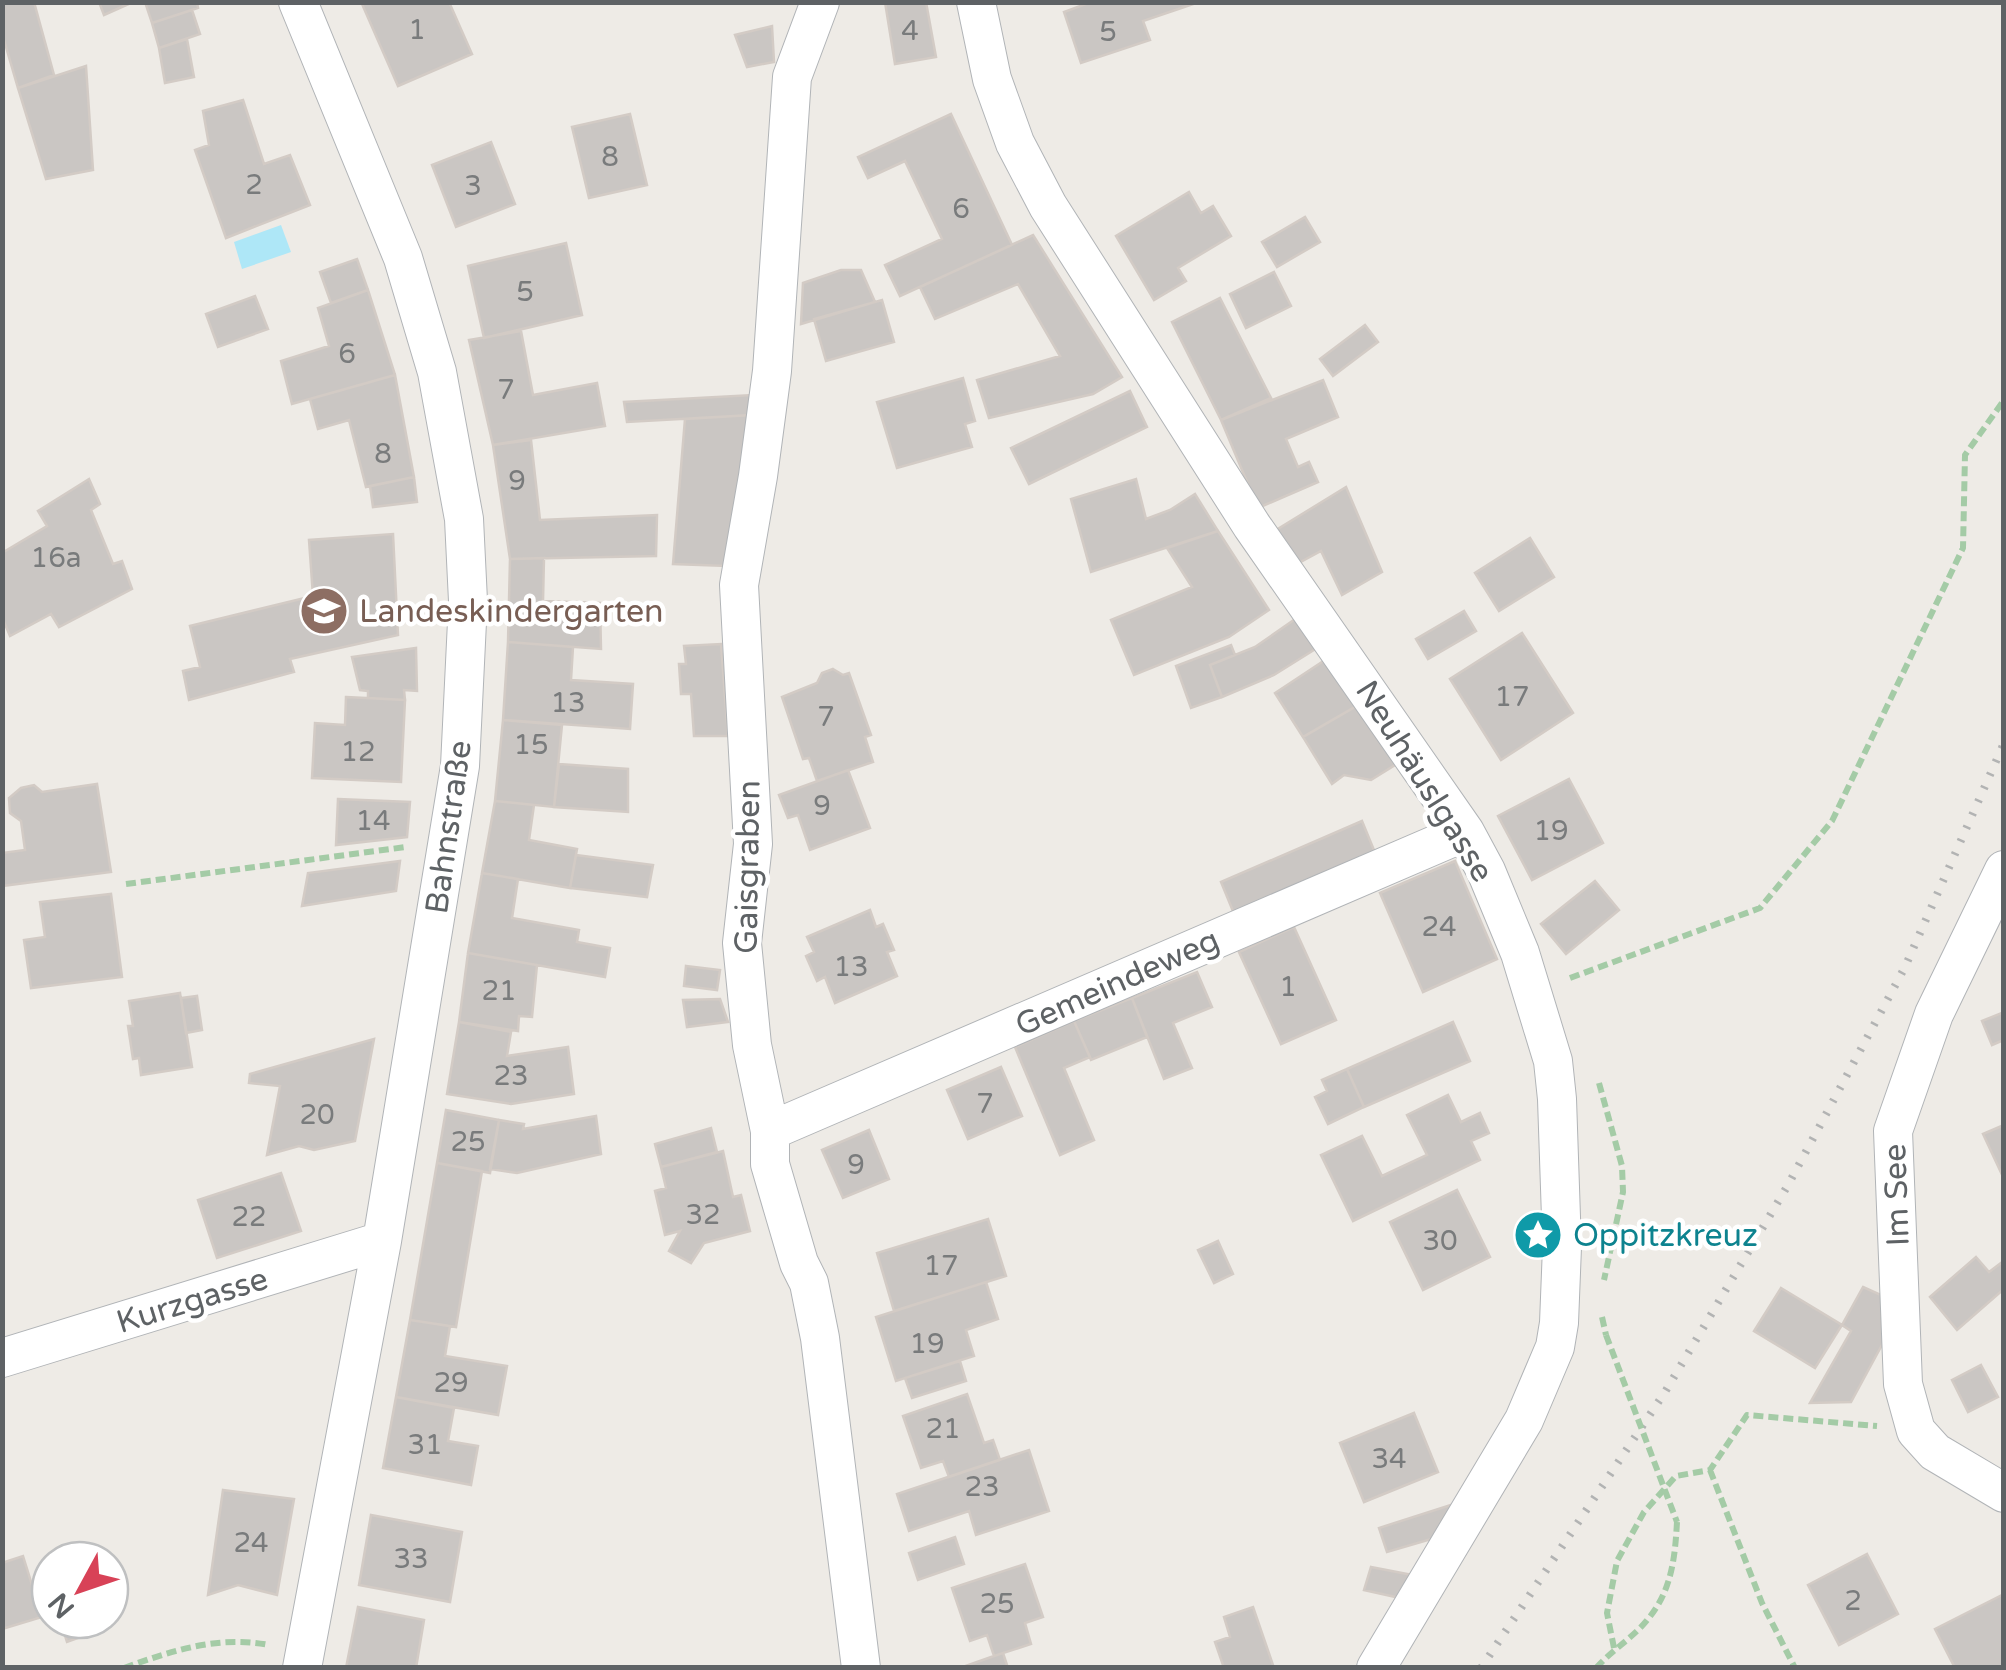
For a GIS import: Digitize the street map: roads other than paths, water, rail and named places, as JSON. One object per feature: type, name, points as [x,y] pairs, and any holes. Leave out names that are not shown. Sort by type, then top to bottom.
[{"type":"street","name":"Bahnstraße","points":[[298,2],[403,258],[437,372],[464,519],[468,601],[460,766],[382,1240],[303,1661]]},
{"type":"street","name":"Gaisgraben","points":[[820,2],[792,77],[772,371],[738,585],[753,844],[742,943],[752,1045],[770,1131],[770,1164],[799,1263],[809,1284],[820,1338],[860,1668]]},
{"type":"street","name":"Neuhäuslgasse","points":[[976,2],[998,95],[1015,142],[1048,206],[1252,526],[1465,832],[1486,870],[1520,953],[1553,1061],[1562,1247],[1555,1347],[1524,1420],[1376,1668]]},
{"type":"street","name":"Gemeindeweg","points":[[770,1131],[1465,832]]},
{"type":"street","name":"Im See","points":[[2004,870],[1934,1014],[1893,1131],[1902,1384],[1916,1431],[1935,1452],[2004,1494]]},
{"type":"street","name":"Kurzgasse","points":[[2,1358],[382,1240]]},
{"type":"water","points":[[281,225],[291,252],[242,269],[234,242]]},
{"type":"railway","points":[[1481,1668],[1665,1392],[1788,1185],[1905,967],[2004,743]]},
{"type":"place","name":"Landeskindergarten","points":[[324,611]]},
{"type":"place","name":"Oppitzkreuz","points":[[1538,1235]]}]
